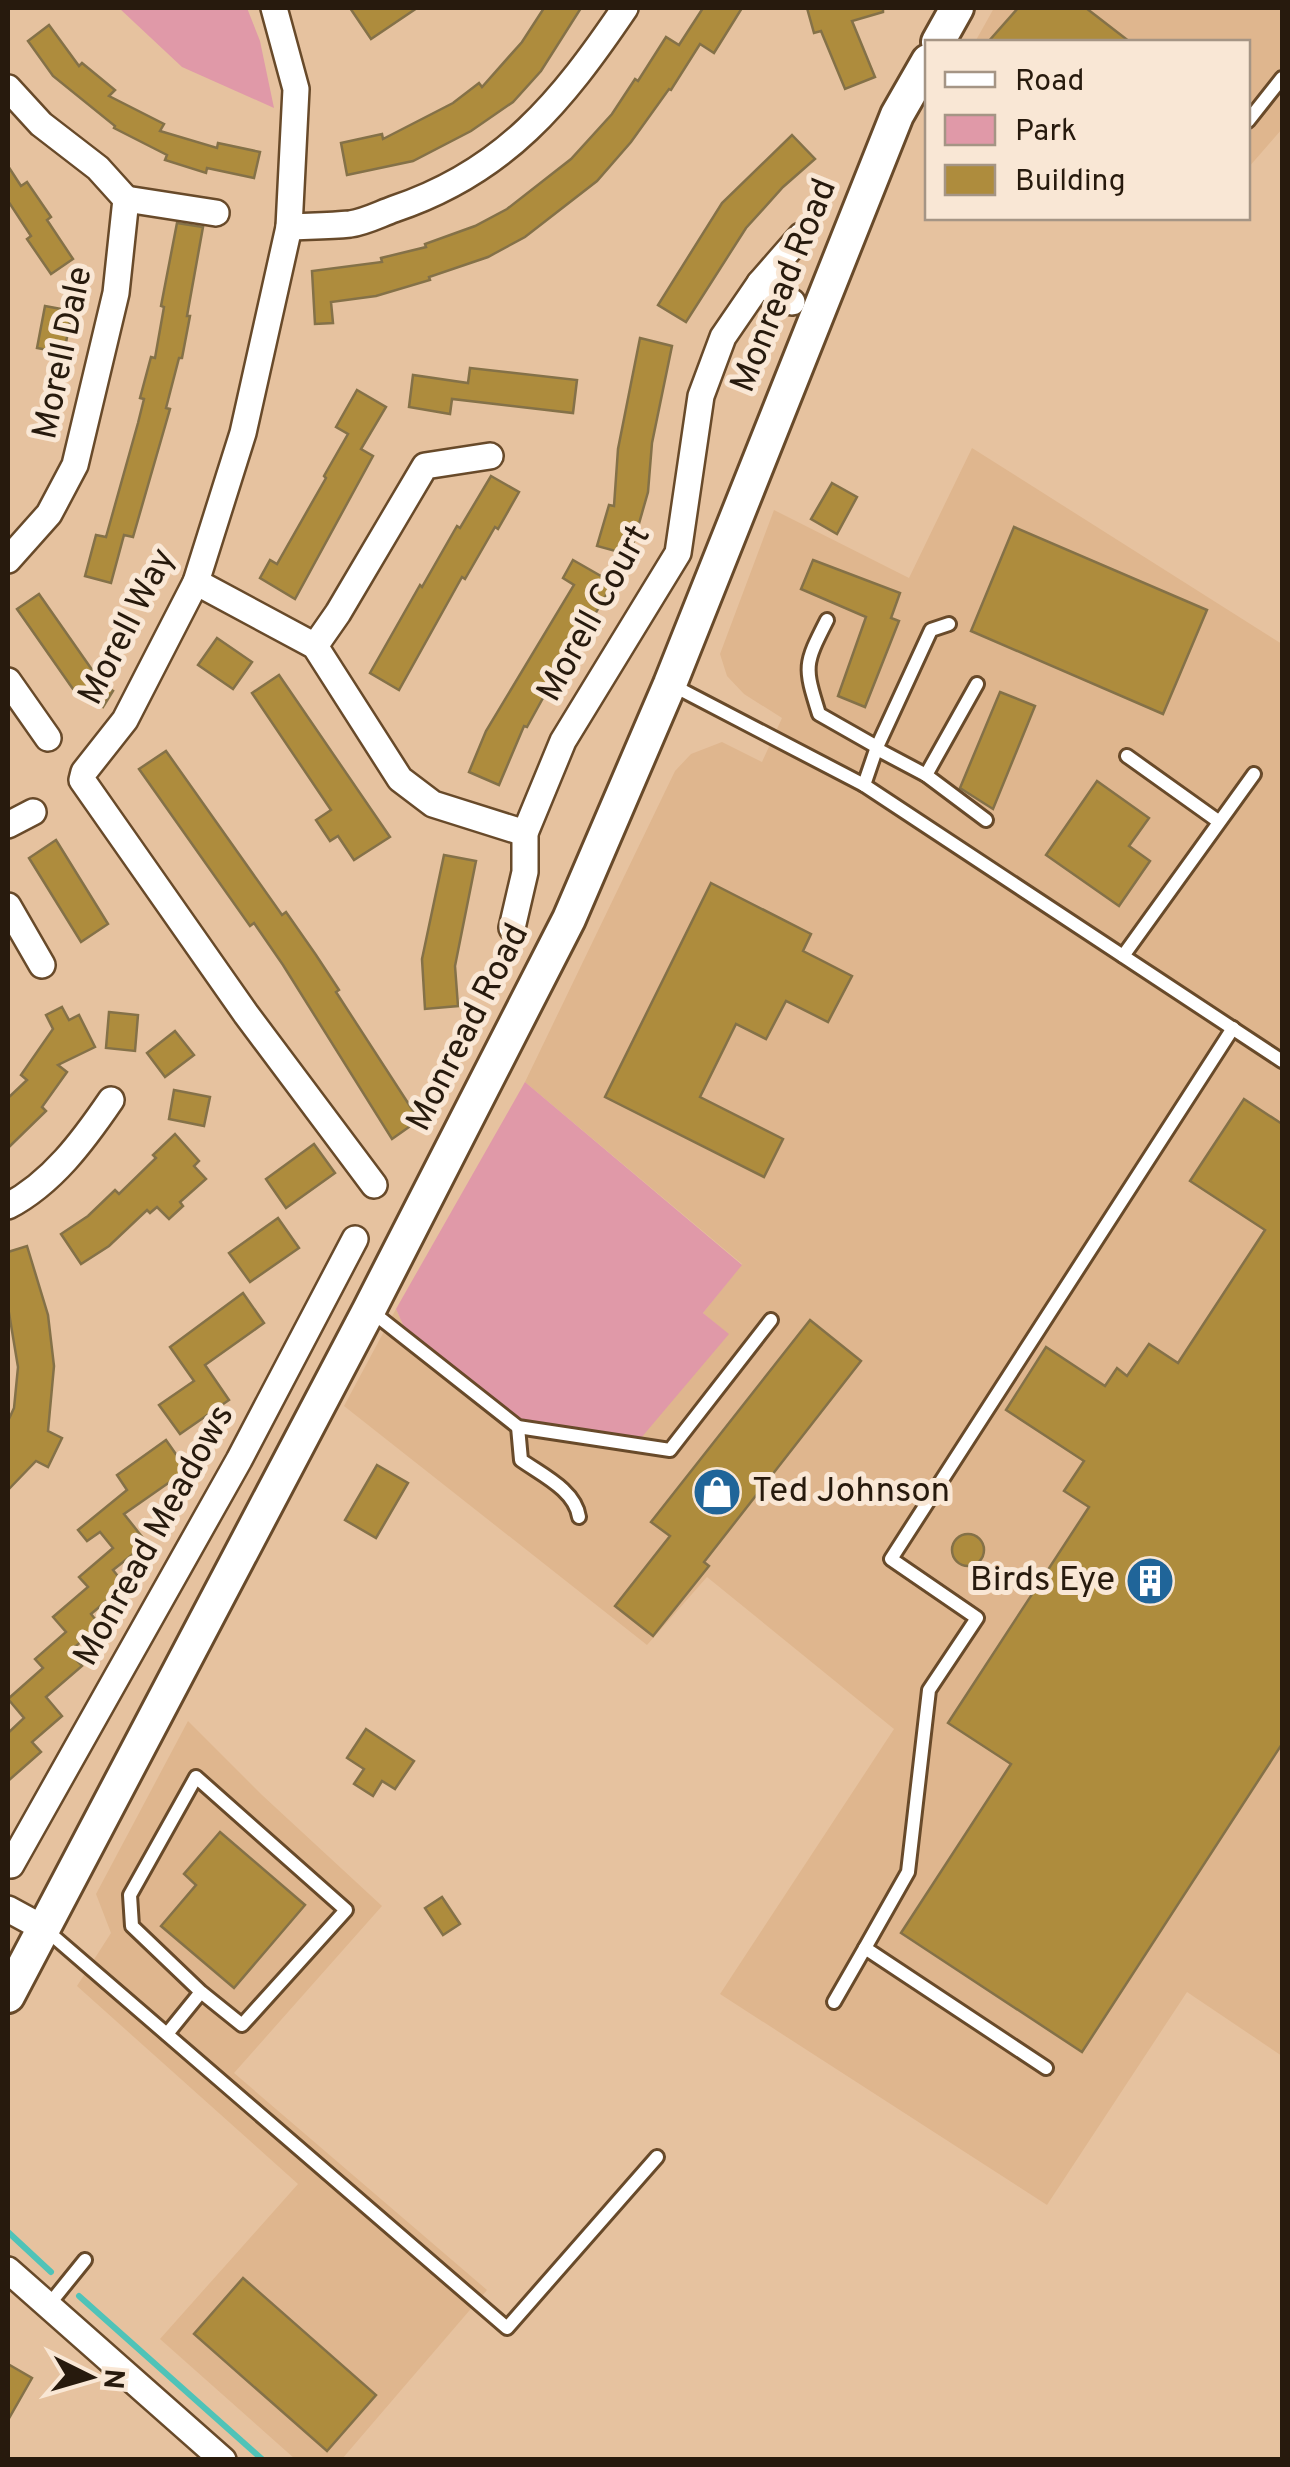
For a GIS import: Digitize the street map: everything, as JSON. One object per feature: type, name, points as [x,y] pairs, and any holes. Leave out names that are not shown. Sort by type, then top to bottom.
[{"type":"street","name":"Morell Way","points":[[274,8],[296,88],[289,227],[242,433],[196,582],[125,720],[84,772],[82,780],[246,1014],[374,1186]]},
{"type":"street","points":[[289,227],[353,224],[413,203],[477,172],[536,124],[588,63],[625,8]]},
{"type":"street","points":[[939,40],[957,8]]},
{"type":"street","name":"Monread Road","points":[[8,1996],[369,1310],[569,919],[670,684],[896,115],[925,66]]},
{"type":"street","points":[[8,88],[41,124],[98,168],[126,199],[216,212]]},
{"type":"street","name":"Morell Dale","points":[[8,560],[50,514],[75,465],[116,293],[126,199]]},
{"type":"street","name":"Morell Court","points":[[512,928],[526,872],[526,833],[564,741],[678,552],[701,396],[723,337],[760,283],[802,236]]},
{"type":"street","points":[[760,283],[792,302]]},
{"type":"street","points":[[315,646],[425,466],[490,456]]},
{"type":"street","points":[[196,582],[315,646],[400,778],[433,804],[526,833]]},
{"type":"street","points":[[8,680],[48,738]]},
{"type":"street","points":[[8,825],[33,812]]},
{"type":"street","points":[[8,906],[42,965]]},
{"type":"street","points":[[8,1206],[77,1150],[112,1100]]},
{"type":"street","name":"Monread Meadows","points":[[11,1864],[239,1460],[355,1239]]},
{"type":"street","points":[[239,1460],[279,1480]]},
{"type":"street","points":[[8,1909],[44,1928]]},
{"type":"street","points":[[8,2270],[222,2460]]},
{"type":"lane","points":[[1250,118],[1282,78]]},
{"type":"lane","points":[[827,620],[808,658],[807,676],[819,714],[926,776],[986,820]]},
{"type":"lane","points":[[864,786],[930,630],[949,624]]},
{"type":"lane","points":[[670,684],[864,786],[1282,1061]]},
{"type":"lane","points":[[926,776],[977,684]]},
{"type":"lane","points":[[1126,756],[1218,821]]},
{"type":"lane","points":[[1123,956],[1254,774]]},
{"type":"lane","points":[[834,2002],[908,1872],[929,1690],[977,1618],[890,1559],[1233,1028]]},
{"type":"lane","points":[[369,1310],[518,1427],[670,1450],[771,1320]]},
{"type":"lane","points":[[518,1427],[521,1460],[560,1486],[577,1504],[579,1516]]},
{"type":"lane","points":[[196,1777],[346,1910],[242,2024],[201,1992],[132,1926],[130,1895],[196,1777]]},
{"type":"lane","points":[[44,1928],[507,2328],[656,2157]]},
{"type":"lane","points":[[865,1948],[1046,2068]]},
{"type":"lane","points":[[167,2034],[201,1992]]},
{"type":"lane","points":[[47,2308],[85,2260]]},
{"type":"shaded area","points":[[994,8],[1282,8],[1282,129],[1250,166],[1250,40],[976,40]]},
{"type":"shaded area","points":[[972,448],[1282,644],[1282,2056],[1187,1992],[1047,2205],[720,1994],[894,1729],[707,1577],[647,1645],[344,1406],[396,1309],[409,1338],[728,1334],[703,1313],[742,1264],[525,1082],[675,771],[691,754],[722,742],[762,762],[782,718],[744,694],[727,676],[720,654],[774,510],[909,578]]},
{"type":"shaded area","points":[[188,1721],[382,1906],[234,2073],[487,2290],[342,2459],[295,2459],[160,2339],[298,2184],[77,1986],[111,1933],[96,1894]]},
{"type":"green space","points":[[119,8],[247,8],[260,41],[274,108],[182,67]]},
{"type":"green space","points":[[525,1082],[742,1265],[703,1313],[729,1334],[641,1438],[507,1418],[407,1334],[396,1309]]},
{"type":"building","points":[[350,8],[417,8],[371,39]]},
{"type":"building","points":[[544,8],[581,8],[541,71],[513,102],[471,131],[413,161],[347,175],[341,143],[382,134],[383,139],[453,103],[479,83],[482,87],[522,42]]},
{"type":"building","points":[[703,8],[742,8],[714,53],[700,44],[671,90],[597,181],[525,237],[488,257],[376,296],[331,302],[333,323],[315,324],[312,271],[382,262],[381,258],[426,247],[425,244],[475,226],[507,209],[571,159],[612,114],[635,79],[638,81],[666,37],[679,45]]},
{"type":"building","points":[[807,8],[883,8],[883,12],[852,21],[875,77],[845,89],[821,31],[814,33]]},
{"type":"building","points":[[1018,8],[1086,8],[1127,40],[990,40]]},
{"type":"building","points":[[49,25],[79,66],[82,63],[115,90],[109,96],[164,124],[160,131],[217,148],[218,143],[260,152],[254,178],[207,168],[206,173],[165,160],[167,155],[114,128],[53,76],[28,41]]},
{"type":"building","points":[[792,135],[815,159],[746,228],[686,322],[658,305],[722,203]]},
{"type":"building","points":[[8,166],[21,186],[27,182],[73,259],[51,274],[8,201]]},
{"type":"building","points":[[177,223],[203,227],[190,316],[166,408],[170,409],[133,537],[124,535],[111,583],[85,576],[96,535],[106,537],[144,399],[140,398],[151,357],[155,358]]},
{"type":"building","points":[[45,306],[72,311],[64,353],[37,348]]},
{"type":"building","points":[[640,338],[672,346],[652,443],[648,492],[630,555],[597,546],[609,505],[614,506],[618,449]]},
{"type":"building","points":[[470,368],[577,380],[573,413],[452,399],[450,414],[409,407],[413,375],[468,383]]},
{"type":"building","points":[[357,390],[386,407],[361,449],[373,456],[295,599],[260,578],[270,560],[277,564],[326,478],[348,434],[336,427]]},
{"type":"building","points":[[491,476],[519,492],[465,579],[462,577],[399,690],[370,673],[420,585]]},
{"type":"building","points":[[832,483],[857,497],[837,534],[811,519]]},
{"type":"building","points":[[1014,527],[1207,610],[1163,714],[971,631]]},
{"type":"building","points":[[573,560],[613,583],[557,680],[554,678],[527,727],[524,726],[499,785],[469,772],[486,731],[574,585],[563,578]]},
{"type":"building","points":[[813,560],[900,593],[891,618],[899,621],[865,707],[838,696],[866,617],[801,589]]},
{"type":"building","points":[[39,594],[102,684],[113,691],[103,707],[73,689],[17,609]]},
{"type":"building","points":[[217,638],[252,662],[233,689],[198,665]]},
{"type":"building","points":[[279,675],[390,837],[354,860],[338,836],[330,841],[316,820],[331,810],[252,693]]},
{"type":"building","points":[[1000,692],[1035,706],[993,809],[960,788]]},
{"type":"building","points":[[166,751],[282,915],[286,912],[316,955],[419,1120],[392,1139],[283,965],[254,923],[250,926],[139,769]]},
{"type":"building","points":[[1097,781],[1149,818],[1129,846],[1150,861],[1119,906],[1046,855]]},
{"type":"building","points":[[56,840],[108,924],[81,942],[29,858]]},
{"type":"building","points":[[444,855],[476,861],[455,966],[458,1006],[425,1009],[422,959]]},
{"type":"building","points":[[711,883],[811,934],[803,951],[852,976],[828,1022],[786,1001],[766,1039],[736,1024],[700,1097],[783,1139],[764,1177],[605,1097]]},
{"type":"building","points":[[62,1007],[69,1020],[79,1015],[95,1047],[58,1065],[67,1072],[42,1107],[46,1111],[8,1148],[8,1098],[27,1080],[21,1075],[53,1029],[46,1015]]},
{"type":"building","points":[[109,1012],[138,1015],[135,1051],[106,1048]]},
{"type":"building","points":[[175,1031],[194,1055],[165,1077],[147,1053]]},
{"type":"building","points":[[174,1090],[210,1097],[204,1126],[169,1119]]},
{"type":"building","name":"Birds Eye","points":[[1244,1099],[1282,1124],[1282,1744],[1082,2052],[901,1933],[1011,1764],[948,1723],[1089,1507],[1064,1491],[1084,1461],[1006,1410],[1046,1347],[1105,1386],[1117,1368],[1127,1376],[1149,1344],[1178,1363],[1265,1230],[1190,1181]]},
{"type":"building","points":[[175,1134],[199,1161],[194,1166],[206,1179],[180,1202],[183,1206],[169,1219],[157,1207],[150,1213],[147,1210],[109,1246],[81,1264],[61,1234],[88,1216],[115,1190],[119,1194]]},
{"type":"building","points":[[314,1144],[335,1173],[286,1208],[266,1179]]},
{"type":"building","points":[[278,1218],[299,1248],[250,1282],[229,1253]]},
{"type":"building","points":[[27,1246],[48,1315],[54,1366],[48,1431],[62,1438],[48,1467],[36,1461],[8,1490],[8,1421],[14,1408],[18,1367],[8,1307],[8,1252]]},
{"type":"building","points":[[243,1293],[264,1323],[205,1365],[229,1400],[180,1434],[159,1405],[194,1381],[170,1347]]},
{"type":"building","name":"Ted Johnson","points":[[810,1320],[861,1361],[704,1562],[709,1566],[653,1636],[615,1606],[670,1536],[651,1522]]},
{"type":"building","points":[[166,1440],[187,1470],[124,1514],[147,1543],[113,1570],[125,1585],[91,1614],[100,1625],[69,1652],[82,1666],[46,1697],[62,1716],[32,1742],[41,1752],[8,1781],[8,1733],[24,1718],[8,1699],[43,1668],[35,1659],[66,1632],[53,1617],[88,1587],[79,1577],[113,1548],[100,1532],[87,1541],[78,1530],[127,1490],[117,1475]]},
{"type":"building","points":[[377,1465],[408,1483],[376,1538],[345,1520]]},
{"type":"building","points":[[968,1534],[979,1539],[984,1550],[979,1561],[968,1566],[957,1561],[952,1550],[957,1539]]},
{"type":"building","points":[[366,1729],[414,1761],[395,1789],[382,1781],[373,1796],[354,1784],[364,1769],[347,1758]]},
{"type":"building","points":[[220,1832],[305,1905],[234,1988],[161,1926],[196,1885],[184,1874]]},
{"type":"building","points":[[442,1897],[460,1924],[443,1935],[425,1908]]},
{"type":"building","points":[[243,2278],[376,2395],[327,2451],[194,2334]]},
{"type":"building","points":[[8,2364],[32,2378],[8,2420]]},
{"type":"waterway","points":[[8,2232],[51,2272]]},
{"type":"waterway","points":[[79,2296],[263,2460]]},
{"type":"place","name":"Ted Johnson","points":[[717,1492]]},
{"type":"place","name":"Birds Eye","points":[[1150,1581]]}]
